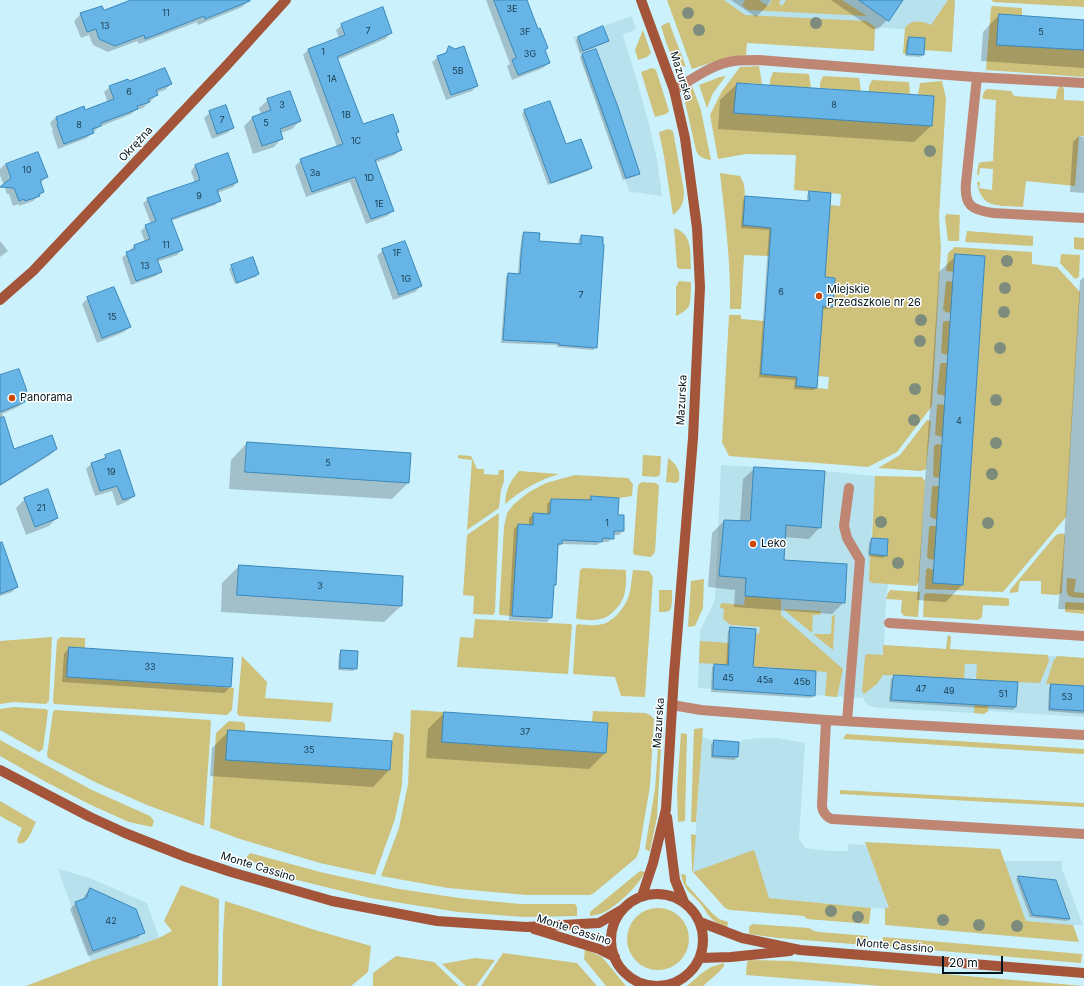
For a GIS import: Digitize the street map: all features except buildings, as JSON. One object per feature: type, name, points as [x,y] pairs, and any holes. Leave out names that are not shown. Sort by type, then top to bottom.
[{"type":"main road","name":"Okrężna","points":[[0,300],[33,271],[227,65],[286,0]]},
{"type":"main road","name":"Mazurska","points":[[642,0],[674,90],[685,138],[696,228],[700,287],[693,438],[672,705],[666,809],[653,863],[642,896]]},
{"type":"main road","name":"Monte Cassino","points":[[0,770],[90,817],[186,857],[332,901],[437,921],[526,927],[599,923],[623,909]]},
{"type":"main road","name":"Mazurska","points":[[666,809],[675,880],[684,902]]},
{"type":"main road","points":[[653,894],[674,896],[684,902],[691,907],[700,922],[703,934],[703,946],[700,958],[685,977],[673,984],[652,985],[632,982],[614,956],[612,944],[612,932],[616,920],[623,909],[632,901],[642,896],[653,894]]},
{"type":"main road","name":"Monte Cassino","points":[[700,922],[742,938],[800,950],[1084,973]]},
{"type":"main road","name":"Monte Cassino","points":[[526,927],[598,949],[614,956]]},
{"type":"main road","name":"Monte Cassino","points":[[700,958],[732,957],[800,950]]},
{"type":"street","points":[[674,90],[715,66],[733,61],[759,60],[977,77],[1084,83]]},
{"type":"street","points":[[977,77],[966,183],[966,197],[969,204],[980,211],[993,213],[1084,218]]},
{"type":"street","points":[[847,721],[860,560],[847,538],[844,526],[849,488]]},
{"type":"street","points":[[889,623],[1084,636]]},
{"type":"street","points":[[672,705],[701,710],[826,720],[1084,735]]},
{"type":"street","points":[[826,720],[822,808],[828,818],[1084,834]]},
{"type":"shaded area","points":[[667,0],[724,0],[745,15],[866,21],[875,27],[874,51],[747,43],[746,55],[730,57],[692,69]]},
{"type":"shaded area","points":[[670,0],[955,0],[953,33],[875,27],[874,45]]},
{"type":"shaded area","points":[[745,0],[759,0],[768,6],[772,0],[781,0],[779,3],[782,6],[786,0],[842,0],[867,16],[748,10],[742,5]]},
{"type":"shaded area","points":[[948,0],[955,0],[952,52],[924,50],[925,38],[909,37],[907,53],[903,54],[905,28],[914,22],[931,25]]},
{"type":"shaded area","points":[[992,0],[1084,0],[1084,7],[993,2]]},
{"type":"shaded area","points":[[992,6],[1022,8],[1022,16],[999,14],[997,45],[1084,50],[1084,77],[986,70]]},
{"type":"shaded area","points":[[632,16],[636,29],[623,35],[650,128],[657,160],[662,196],[634,192],[630,193],[573,37]]},
{"type":"shaded area","points":[[669,22],[686,67],[676,61],[669,51],[661,26]]},
{"type":"shaded area","points":[[643,30],[651,53],[647,57],[638,60],[635,50]]},
{"type":"shaded area","name":"Miejskie Przedszkole nr 26","points":[[759,66],[762,84],[737,83],[735,113],[932,126],[934,96],[918,95],[920,83],[942,81],[946,99],[939,217],[941,248],[932,406],[897,452],[868,467],[729,456],[722,442],[729,315],[741,315],[741,319],[764,321],[761,374],[797,377],[797,386],[828,389],[829,377],[818,376],[823,306],[833,307],[835,278],[825,277],[830,205],[840,206],[841,194],[794,190],[796,155],[746,154],[718,159],[710,115],[722,91],[740,67]]},
{"type":"shaded area","points":[[652,68],[656,70],[669,111],[666,114],[655,117],[641,72]]},
{"type":"shaded area","points":[[773,72],[809,74],[811,88],[770,85]]},
{"type":"shaded area","points":[[726,76],[713,93],[707,108],[699,85]]},
{"type":"shaded area","points":[[823,76],[859,78],[861,91],[820,88],[820,83]]},
{"type":"shaded area","points":[[872,80],[909,82],[910,94],[869,92],[869,86]]},
{"type":"shaded area","points":[[692,86],[701,110],[711,160],[702,157],[696,150],[685,102],[686,94]]},
{"type":"shaded area","points":[[1060,86],[1064,89],[1064,100],[1084,101],[1084,136],[1079,136],[1075,186],[1026,181],[1023,207],[999,206],[987,202],[979,191],[977,182],[980,182],[979,188],[992,190],[993,169],[980,168],[979,175],[977,175],[979,163],[993,161],[996,100],[982,98],[984,92],[987,89],[1011,91],[1014,96],[1056,99],[1057,90]]},
{"type":"shaded area","points":[[669,129],[673,131],[684,191],[682,204],[679,210],[673,215],[659,132]]},
{"type":"shaded area","points":[[720,173],[740,176],[744,184],[745,196],[743,225],[771,228],[769,256],[744,255],[741,309],[730,309],[729,258]]},
{"type":"shaded area","points":[[946,214],[960,215],[959,241],[948,241],[945,218]]},
{"type":"shaded area","points":[[674,228],[685,235],[687,239],[690,250],[691,269],[679,269],[677,267]]},
{"type":"shaded area","points":[[967,231],[1033,236],[1033,246],[965,242]]},
{"type":"shaded area","points":[[1074,237],[1084,238],[1084,250],[1074,249]]},
{"type":"shaded area","points":[[955,247],[1032,252],[1032,264],[1057,267],[1080,292],[1066,517],[1003,592],[925,589],[926,570],[928,568],[934,570],[933,583],[963,585],[985,257],[954,272],[946,271],[948,253]]},
{"type":"shaded area","points":[[1061,254],[1080,255],[1079,277],[1075,279],[1060,263]]},
{"type":"shaded area","points":[[679,281],[691,282],[691,298],[688,307],[676,316],[676,287]]},
{"type":"shaded area","points":[[946,282],[953,282],[951,313],[943,310]]},
{"type":"shaded area","points":[[951,321],[948,355],[941,353],[943,322]]},
{"type":"shaded area","points":[[941,363],[948,363],[946,396],[937,394]]},
{"type":"shaded area","points":[[938,404],[945,405],[943,437],[935,435]]},
{"type":"shaded area","points":[[927,420],[931,421],[926,469],[921,471],[878,468],[900,455]]},
{"type":"shaded area","points":[[937,444],[943,445],[940,478],[934,477],[933,475],[934,446]]},
{"type":"shaded area","points":[[458,455],[471,456],[477,469],[484,469],[484,474],[498,475],[499,470],[504,470],[504,481],[501,490],[499,508],[467,530],[472,460],[458,458]]},
{"type":"shaded area","points":[[643,455],[661,456],[660,475],[656,477],[642,476]]},
{"type":"shaded area","points":[[668,458],[679,470],[679,481],[676,483],[666,482]]},
{"type":"shaded area","points":[[721,465],[825,471],[875,476],[869,580],[872,583],[888,584],[884,645],[946,649],[947,636],[949,635],[951,637],[950,649],[1084,658],[1084,717],[988,711],[984,714],[881,708],[870,706],[863,698],[698,687],[700,631],[715,600]]},
{"type":"shaded area","points":[[519,471],[559,474],[530,486],[505,504],[509,486]]},
{"type":"shaded area","points":[[575,475],[628,478],[633,484],[632,496],[619,498],[591,496],[591,507],[579,500],[551,499],[550,514],[533,513],[533,525],[518,524],[516,565],[519,581],[514,581],[512,616],[500,615],[504,527],[507,513],[514,504],[529,492],[546,483]]},
{"type":"shaded area","points":[[875,476],[922,477],[925,481],[919,582],[916,586],[872,583],[869,581],[870,554],[887,556],[888,539],[872,538]]},
{"type":"shaded area","points":[[642,482],[656,483],[659,486],[655,552],[651,557],[635,555],[633,553],[638,485]]},
{"type":"shaded area","points":[[933,486],[940,486],[937,520],[930,516]]},
{"type":"shaded area","points":[[499,513],[495,612],[493,615],[473,614],[474,596],[463,595],[467,535]]},
{"type":"shaded area","points":[[937,526],[935,560],[927,557],[929,527]]},
{"type":"shaded area","points":[[1062,533],[1065,535],[1062,593],[1057,595],[1041,594],[1041,581],[1020,581],[1018,592],[1010,593],[1010,590],[1056,535]]},
{"type":"shaded area","points":[[583,568],[626,570],[626,587],[624,597],[611,614],[602,619],[592,620],[576,618],[580,570]]},
{"type":"shaded area","points":[[633,570],[649,571],[653,577],[645,697],[621,696],[615,677],[573,674],[576,626],[578,624],[603,624],[616,616],[625,605],[629,595]]},
{"type":"shaded area","points":[[1067,578],[1076,579],[1074,592],[1084,593],[1084,598],[1068,595]]},
{"type":"shaded area","points":[[704,579],[703,608],[695,626],[688,627],[691,581]]},
{"type":"shaded area","points":[[659,590],[672,590],[672,605],[669,611],[659,612]]},
{"type":"shaded area","points":[[890,590],[920,592],[918,617],[904,616],[901,612],[902,600],[886,599]]},
{"type":"shaded area","points":[[927,593],[1007,598],[1009,599],[1009,606],[983,605],[982,617],[978,620],[923,617],[924,595]]},
{"type":"shaded area","points":[[745,596],[781,599],[781,615],[843,669],[837,697],[825,696],[827,672],[789,669],[787,694],[778,694],[779,668],[699,663],[700,641],[730,643],[755,633],[759,634],[760,627],[731,625],[723,619],[724,609],[720,608],[721,603],[744,605]]},
{"type":"shaded area","points":[[1066,602],[1084,603],[1084,614],[1065,612]]},
{"type":"shaded area","points":[[783,609],[821,611],[820,615],[813,615],[812,633]]},
{"type":"shaded area","points":[[835,615],[833,650],[813,634],[831,634],[832,616]]},
{"type":"shaded area","points":[[475,619],[572,625],[568,674],[457,667],[460,637],[473,638]]},
{"type":"shaded area","points":[[948,635],[951,637],[950,649],[1048,655],[1049,661],[1040,683],[990,681],[988,711],[984,714],[974,713],[977,664],[965,664],[964,679],[883,675],[877,684],[864,694],[862,691],[865,656],[867,654],[883,655],[883,645],[946,649]]},
{"type":"shaded area","points":[[52,637],[49,701],[46,704],[14,702],[0,704],[0,641]]},
{"type":"shaded area","points":[[61,637],[85,638],[85,648],[67,677],[234,688],[232,710],[227,715],[54,704],[57,640]]},
{"type":"shaded area","points":[[242,656],[267,682],[265,698],[333,703],[331,722],[239,716],[237,713]]},
{"type":"shaded area","points":[[1057,656],[1084,658],[1084,686],[1046,684],[1053,662]]},
{"type":"shaded area","points":[[14,707],[46,709],[48,711],[43,749],[39,752],[0,730],[0,709]]},
{"type":"shaded area","points":[[55,710],[210,720],[204,826],[147,805],[97,783],[48,758],[47,755],[53,712]]},
{"type":"shaded area","points":[[411,710],[444,712],[442,742],[606,753],[608,723],[592,722],[593,711],[645,713],[650,715],[654,719],[650,786],[639,851],[636,858],[590,895],[526,895],[448,888],[381,876],[399,828],[408,784]]},
{"type":"shaded area","points":[[229,721],[243,722],[245,724],[245,731],[227,760],[390,770],[394,732],[404,735],[402,785],[395,819],[375,875],[320,863],[240,839],[210,828],[216,733]]},
{"type":"shaded area","points":[[660,722],[662,729],[657,817],[649,851],[645,849],[655,789]]},
{"type":"shaded area","points":[[703,728],[696,822],[691,822],[694,729]]},
{"type":"shaded area","points":[[681,733],[687,734],[685,821],[678,822],[677,790]]},
{"type":"shaded area","points":[[846,734],[1084,749],[1084,754],[843,739]]},
{"type":"shaded area","points":[[702,737],[710,740],[739,742],[745,739],[778,738],[805,743],[799,839],[805,848],[830,851],[848,851],[848,844],[867,845],[889,909],[769,898],[693,872]]},
{"type":"shaded area","points":[[0,740],[92,790],[150,816],[154,821],[152,827],[129,822],[91,805],[0,756]]},
{"type":"shaded area","points":[[840,790],[1084,803],[1084,807],[840,794]]},
{"type":"shaded area","points":[[0,801],[36,822],[27,840],[24,842],[18,843],[17,840],[22,828],[0,816]]},
{"type":"shaded area","points":[[691,834],[696,835],[693,872],[754,850],[769,898],[871,908],[869,924],[807,919],[804,916],[730,910],[725,908],[692,871]]},
{"type":"shaded area","points":[[865,842],[1000,849],[1026,921],[1073,925],[1079,942],[885,925],[885,908],[889,908]]},
{"type":"shaded area","points":[[250,853],[324,873],[399,889],[459,898],[520,904],[575,904],[577,907],[577,916],[524,917],[458,912],[370,898],[285,877],[246,858]]},
{"type":"shaded area","points":[[1004,861],[1062,861],[1062,869],[1083,925],[1026,921]]},
{"type":"shaded area","points":[[58,869],[90,878],[147,903],[159,938],[91,961]]},
{"type":"shaded area","points":[[640,871],[645,872],[638,883],[622,900],[605,912],[590,916],[590,912]]},
{"type":"shaded area","points":[[681,874],[686,875],[686,884],[712,913],[719,919],[728,922],[727,929],[715,922],[709,916],[686,887]]},
{"type":"shaded area","points":[[181,885],[219,899],[218,986],[26,986],[91,961],[159,938],[172,931],[164,921]]},
{"type":"shaded area","points":[[225,901],[315,930],[371,946],[368,972],[351,986],[222,986]]},
{"type":"shaded area","points":[[652,908],[664,908],[680,917],[687,927],[689,939],[687,951],[680,961],[664,970],[652,970],[641,965],[632,956],[627,945],[627,933],[632,922],[641,913]]},
{"type":"shaded area","points":[[752,924],[809,928],[820,932],[868,936],[867,943],[865,945],[778,938],[749,934],[749,927]]},
{"type":"shaded area","points":[[883,937],[1082,954],[1081,963],[884,946],[882,944]]},
{"type":"shaded area","points":[[585,949],[602,957],[626,986],[606,986],[584,959]]},
{"type":"shaded area","points":[[503,953],[577,963],[597,986],[481,986]]},
{"type":"shaded area","points":[[396,956],[434,962],[459,986],[373,986],[373,973]]},
{"type":"shaded area","points":[[475,958],[495,960],[476,986],[466,986],[442,964]]},
{"type":"shaded area","points":[[750,960],[791,961],[1084,986],[882,986],[746,975],[747,962]]},
{"type":"shaded area","points":[[724,963],[724,966],[719,972],[703,986],[687,986],[711,967]]},
{"type":"place","name":"Miejskie Przedszkole nr 26","points":[[819,296]]},
{"type":"place","name":"Panorama","points":[[12,398]]},
{"type":"place","name":"Leko","points":[[753,544]]}]
